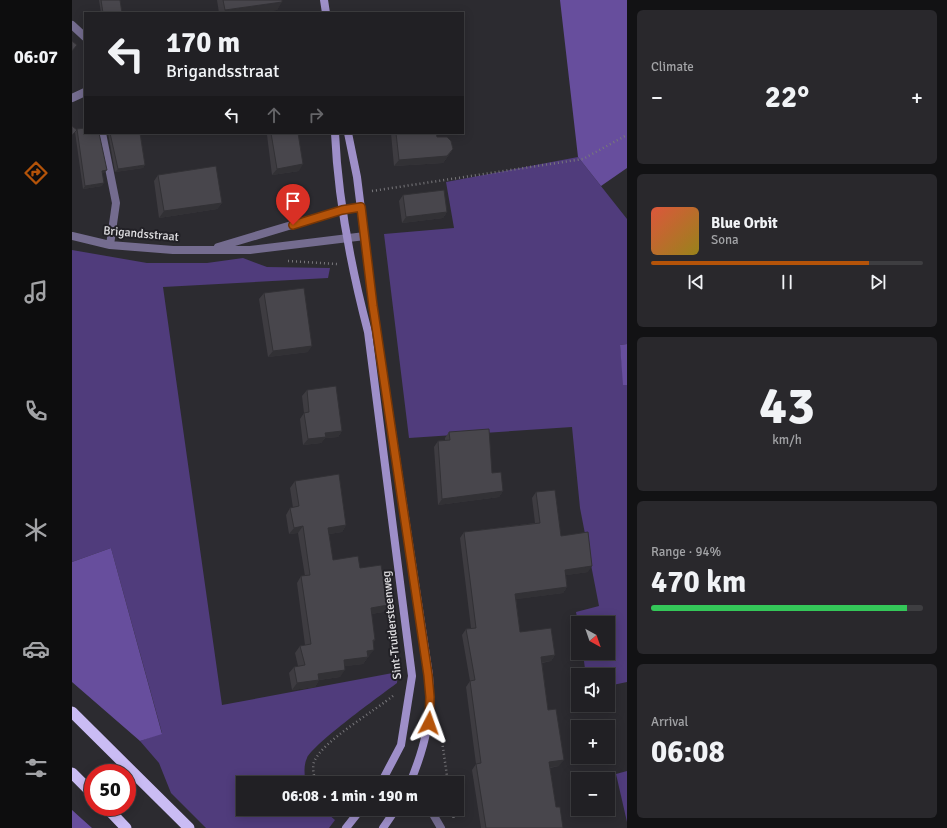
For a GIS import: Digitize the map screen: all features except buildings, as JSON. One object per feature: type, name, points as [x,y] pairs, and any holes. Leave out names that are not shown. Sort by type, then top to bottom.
[{"type":"highway","points":[[72,712],[189,828]]},
{"type":"highway","points":[[72,774],[84,785]]},
{"type":"highway","points":[[115,816],[126,828]]},
{"type":"main road","points":[[324,0],[326,12]]},
{"type":"main road","name":"Sint-Truidersteenweg","points":[[335,134],[342,210],[354,277],[368,332],[412,676],[401,745],[388,776]]},
{"type":"main road","points":[[348,134],[359,193],[373,306],[428,675],[430,697],[429,723],[422,754],[413,776]]},
{"type":"main road","points":[[346,828],[355,816]]},
{"type":"main road","points":[[383,828],[391,816]]},
{"type":"street","points":[[72,25],[84,36]]},
{"type":"street","points":[[72,98],[84,92]]},
{"type":"street","points":[[102,134],[116,203],[110,245]]},
{"type":"street","name":"Brigandsstraat","points":[[209,249],[342,210],[361,207]]},
{"type":"street","name":"Brigandsstraat","points":[[72,236],[110,245],[173,250],[250,250],[365,236]]},
{"type":"street","points":[[434,816],[441,828]]},
{"type":"path","points":[[359,193],[584,158],[627,135]]},
{"type":"path","points":[[314,776],[314,762],[323,748],[400,691],[412,676]]},
{"type":"shaded area","points":[[560,0],[627,0],[627,168],[601,186],[578,157]]},
{"type":"shaded area","points":[[578,157],[627,219],[627,344],[620,345],[624,385],[627,385],[627,682],[615,685],[615,668],[585,668],[584,660],[615,660],[615,616],[577,616],[576,612],[599,606],[580,508],[572,427],[409,438],[384,234],[454,228],[446,182]]},
{"type":"shaded area","points":[[72,250],[147,263],[207,263],[243,258],[267,267],[330,268],[328,278],[163,287],[222,705],[398,672],[397,683],[348,720],[312,751],[305,764],[304,776],[236,776],[236,816],[330,816],[335,820],[329,828],[206,828],[171,793],[159,763],[140,741],[162,733],[111,548],[72,562]]},
{"type":"shaded area","points":[[627,344],[627,385],[623,385],[620,345]]},
{"type":"shaded area","points":[[111,548],[162,734],[140,741],[72,682],[72,562]]},
{"type":"shaded area","points":[[627,771],[627,822],[616,774]]},
{"type":"shaded area","points":[[72,810],[92,828],[72,828]]},
{"type":"route","points":[[293,225],[342,210],[361,207],[373,306],[428,675],[430,697],[429,723]]}]
